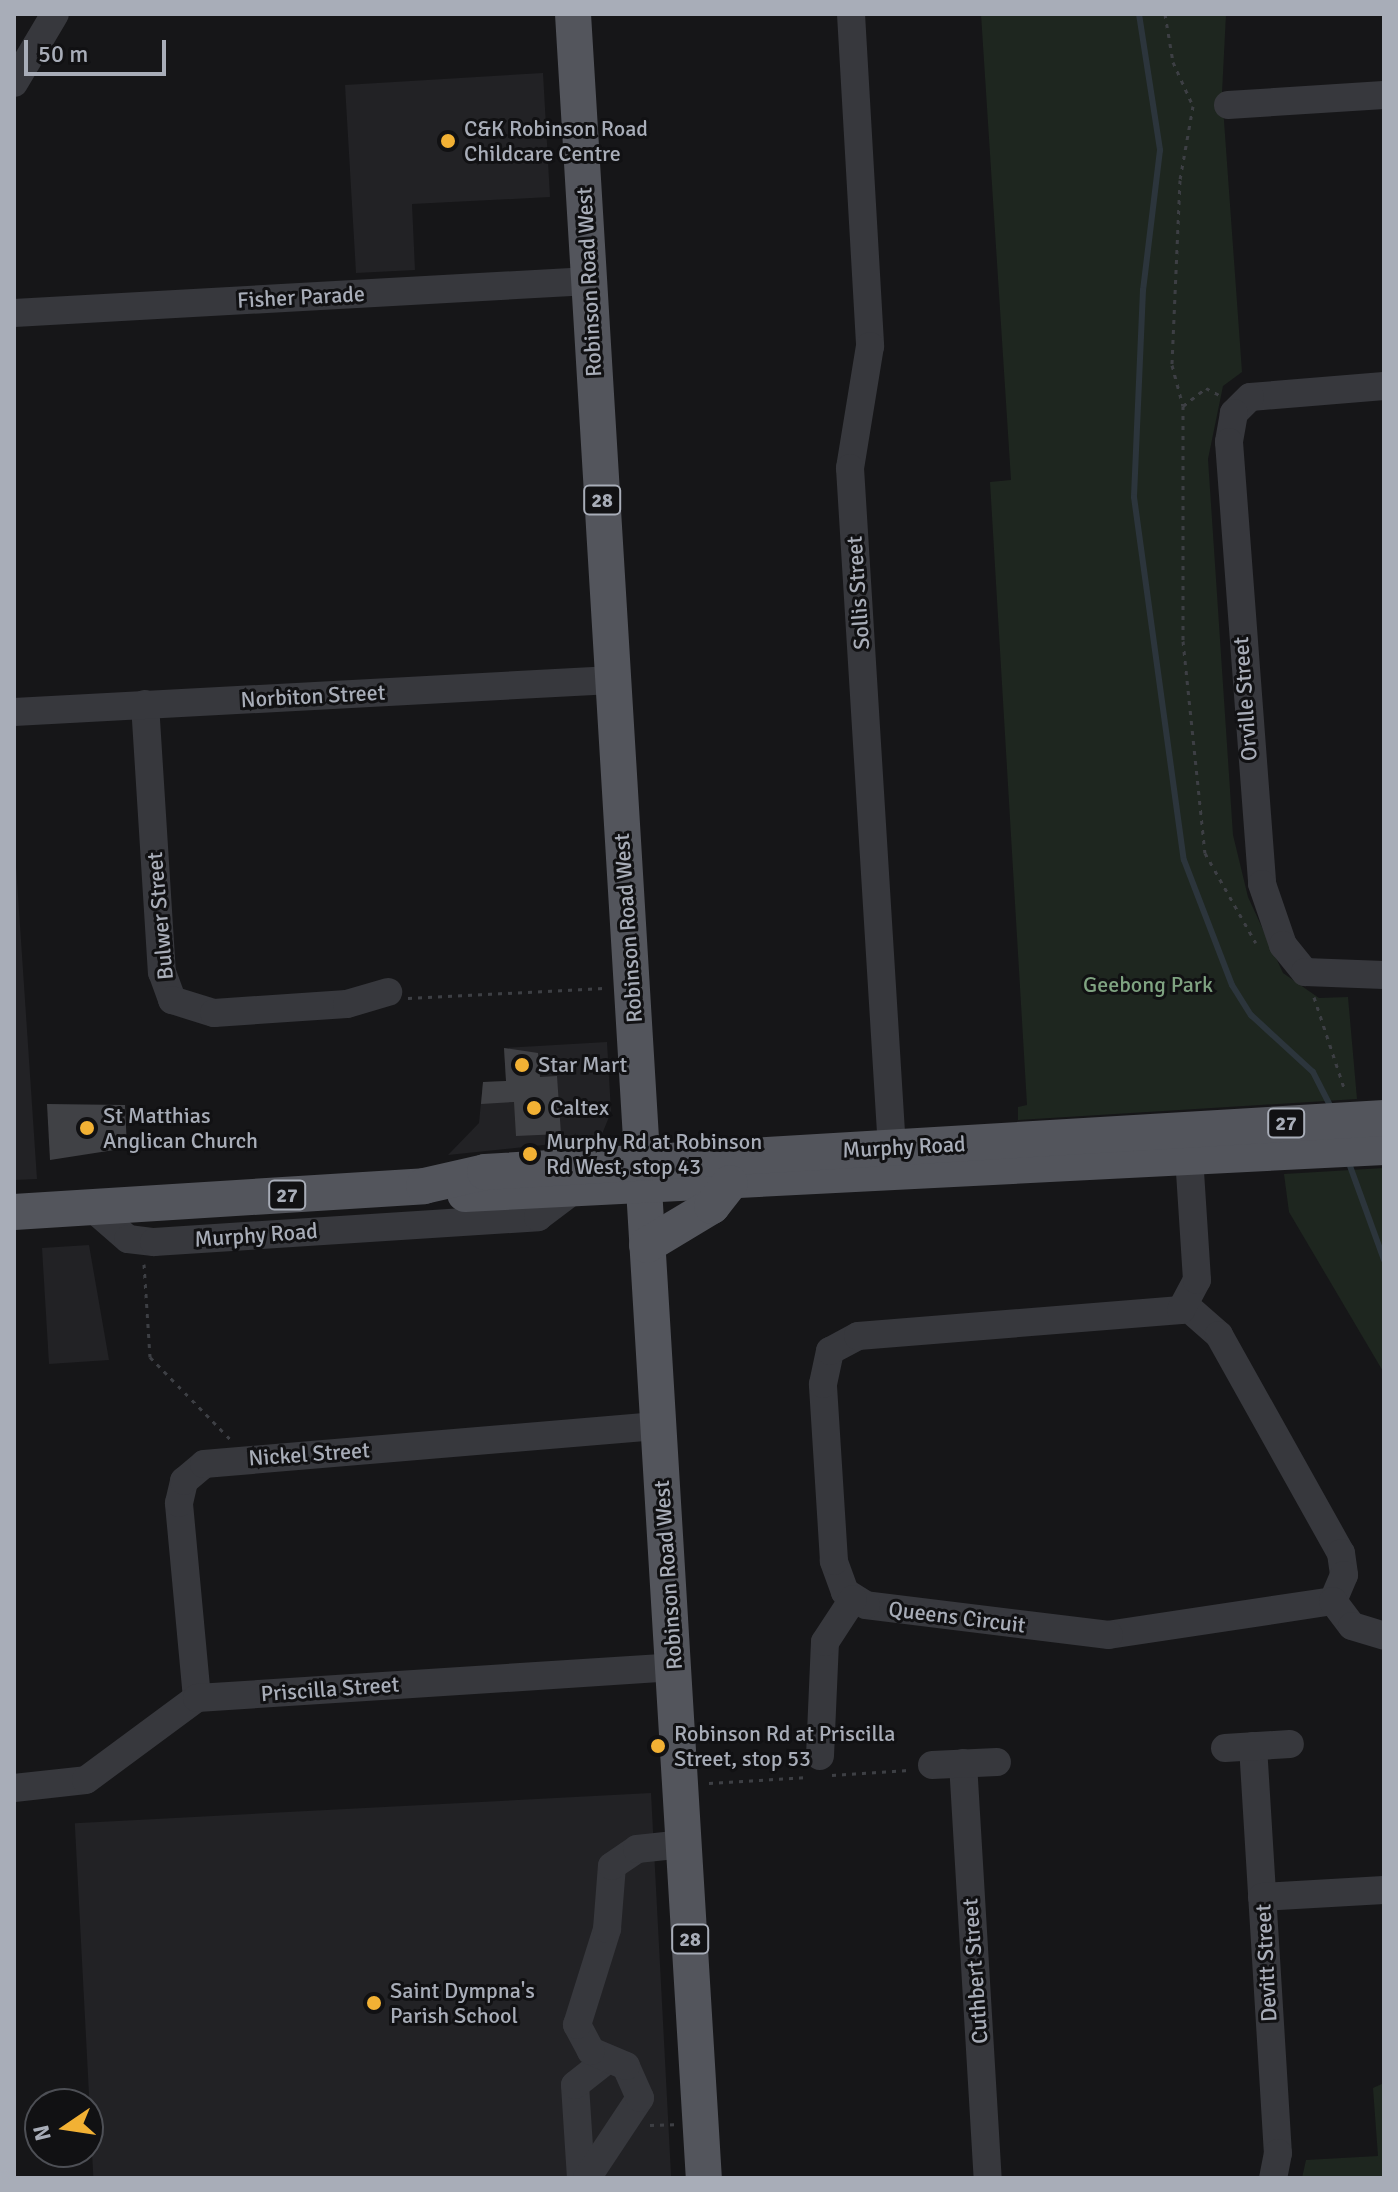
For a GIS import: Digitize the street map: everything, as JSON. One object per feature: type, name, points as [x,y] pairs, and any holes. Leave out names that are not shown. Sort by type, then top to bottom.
[{"type":"main road","name":"Robinson Road West","points":[[573,14],[704,2178]]},
{"type":"main road","name":"Murphy Road","points":[[1189,1144],[1384,1118]]},
{"type":"main road","name":"Murphy Road","points":[[424,1186],[480,1197],[569,1194],[643,1176],[893,1161],[1189,1144],[1384,1147]]},
{"type":"main road","name":"Murphy Road","points":[[14,1212],[424,1186],[485,1172],[643,1176],[730,1183],[893,1161]]},
{"type":"main road","points":[[647,1245],[712,1206],[730,1183]]},
{"type":"street","points":[[14,83],[55,14]]},
{"type":"street","name":"Sollis Street","points":[[851,14],[870,346],[850,468],[893,1161]]},
{"type":"street","points":[[1228,105],[1384,95]]},
{"type":"street","name":"Fisher Parade","points":[[14,313],[589,281]]},
{"type":"street","points":[[1238,406],[1267,393],[1384,386]]},
{"type":"street","name":"Orville Street","points":[[1238,406],[1229,442],[1255,852],[1283,945],[1313,976],[1384,975]]},
{"type":"street","name":"Norbiton Street","points":[[14,712],[612,680]]},
{"type":"street","name":"Bulwer Street","points":[[145,704],[162,972],[172,1000],[214,1013],[347,1004],[388,992]]},
{"type":"street","points":[[820,1756],[825,1642],[853,1599],[836,1575],[824,1362],[838,1342],[1162,1316],[1186,1306],[1197,1280],[1189,1144]]},
{"type":"street","name":"Murphy Road","points":[[141,1242],[538,1217],[569,1194]]},
{"type":"street","points":[[91,1207],[141,1242]]},
{"type":"street","points":[[1186,1306],[1219,1335],[1341,1553],[1344,1575],[1333,1601],[1352,1626],[1384,1636]]},
{"type":"street","name":"Nickel Street","points":[[197,1698],[180,1492],[204,1464],[659,1426]]},
{"type":"street","name":"Queens Circuit","points":[[853,1599],[1109,1635],[1333,1601]]},
{"type":"street","name":"Priscilla Street","points":[[197,1698],[674,1667]]},
{"type":"street","points":[[14,1788],[86,1780],[197,1698]]},
{"type":"street","points":[[1225,1748],[1290,1744]]},
{"type":"street","name":"Devitt Street","points":[[1253,1746],[1278,2153],[1273,2178]]},
{"type":"street","points":[[932,1765],[997,1762]]},
{"type":"street","name":"Cuthbert Street","points":[[963,1763],[988,2178]]},
{"type":"street","points":[[584,2178],[640,2098],[626,2066],[583,2043],[577,2025],[607,1929],[612,1866],[637,1849],[684,1844]]},
{"type":"street","points":[[1262,1897],[1384,1890]]},
{"type":"street","points":[[584,2178],[575,2085],[608,2059]]},
{"type":"path","points":[[1183,406],[1206,388],[1238,406]]},
{"type":"path","points":[[388,992],[415,1000],[632,987]]},
{"type":"path","points":[[141,1242],[150,1357],[244,1459]]},
{"type":"path","points":[[651,2125],[671,2125]]},
{"type":"shaded area","name":"C&K Robinson Road Childcare Centre","points":[[543,73],[550,197],[412,204],[415,270],[356,273],[345,85]]},
{"type":"shaded area","points":[[14,836],[37,1179],[14,1180]]},
{"type":"shaded area","points":[[607,1042],[611,1112],[600,1139],[448,1155],[479,1123],[483,1082],[506,1081],[504,1048]]},
{"type":"shaded area","points":[[89,1245],[109,1360],[49,1364],[42,1248]]},
{"type":"shaded area","name":"Saint Dympna's Parish School","points":[[651,1793],[671,2178],[93,2178],[93,2168],[104,2168],[104,2088],[89,2088],[75,1823]]},
{"type":"green space","name":"Geebong Park","points":[[981,14],[1226,14],[1222,93],[1242,372],[1223,386],[1208,459],[1233,835],[1248,897],[1283,973],[1319,998],[1348,997],[1357,1099],[1018,1120],[1018,1107],[1027,1105],[990,482],[1011,480]]},
{"type":"green space","points":[[1384,1168],[1384,1373],[1289,1212],[1284,1174]]},
{"type":"green space","points":[[1384,2083],[1384,2178],[1302,2178],[1306,2160],[1378,2156],[1373,2088]]},
{"type":"building","name":"Star Mart","points":[[504,1048],[538,1053],[540,1077],[557,1076],[561,1134],[516,1136],[514,1102],[481,1104],[483,1082],[506,1081]]},
{"type":"building","name":"St Matthias Anglican Church","points":[[47,1104],[125,1105],[127,1148],[50,1160]]},
{"type":"waterway","points":[[1139,14],[1160,150],[1143,290],[1134,497],[1184,860],[1232,985],[1251,1015],[1313,1072],[1330,1106]]},
{"type":"waterway","points":[[1350,1166],[1384,1260]]},
{"type":"place","name":"C&K Robinson Road Childcare Centre","points":[[448,141]]},
{"type":"place","name":"Star Mart","points":[[522,1065]]},
{"type":"place","name":"Caltex","points":[[534,1108]]},
{"type":"place","name":"St Matthias Anglican Church","points":[[87,1128]]},
{"type":"place","name":"Murphy Rd at Robinson Rd West, stop 43","points":[[530,1154]]},
{"type":"place","name":"Robinson Rd at Priscilla Street, stop 53","points":[[658,1746]]},
{"type":"place","name":"Saint Dympna's Parish School","points":[[374,2003]]}]
